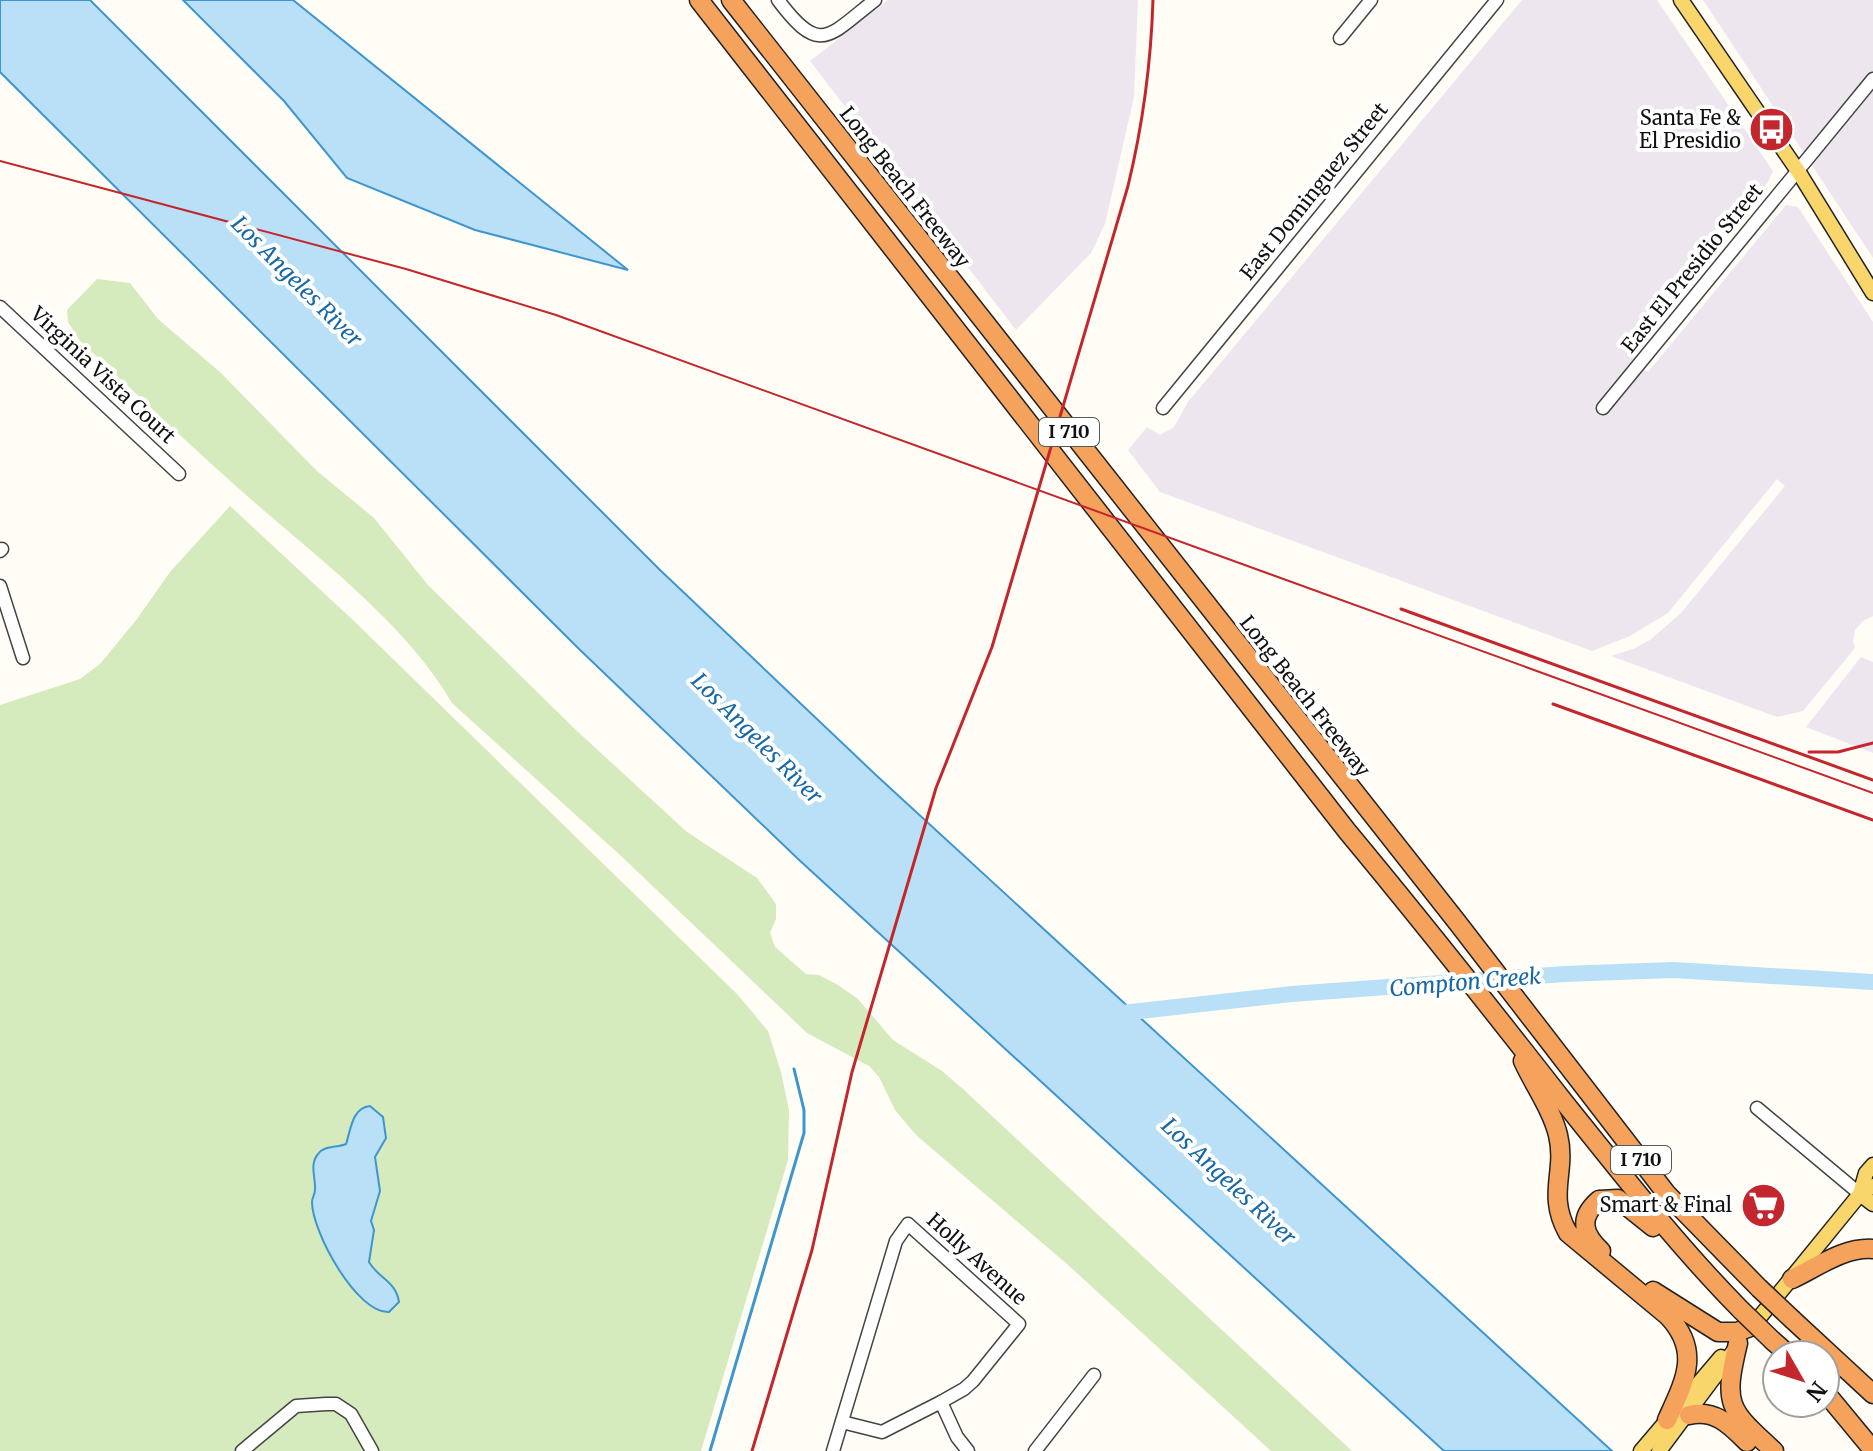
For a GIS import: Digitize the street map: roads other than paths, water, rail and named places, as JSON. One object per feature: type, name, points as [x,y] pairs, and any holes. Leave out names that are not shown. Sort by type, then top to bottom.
[{"type":"highway","name":"I 710","points":[[699,0],[1347,831],[1425,924],[1657,1219],[1706,1275],[1771,1339]]},
{"type":"highway","name":"Long Beach Freeway","points":[[731,0],[1457,922],[1666,1193],[1814,1339]]},
{"type":"highway","points":[[1508,1030],[1558,1136],[1556,1204],[1560,1219],[1582,1247],[1668,1316],[1685,1342],[1687,1372],[1667,1420]]},
{"type":"highway","points":[[1706,1275],[1618,1199],[1599,1200],[1586,1215],[1584,1231],[1589,1240],[1667,1301],[1718,1332],[1737,1332],[1753,1326]]},
{"type":"highway","points":[[1792,1279],[1839,1254],[1855,1249],[1873,1249]]},
{"type":"highway","points":[[1738,1343],[1729,1397],[1738,1416],[1774,1451]]},
{"type":"highway","points":[[1841,1363],[1873,1385]]},
{"type":"highway","name":"Long Beach Freeway","points":[[1841,1364],[1873,1394]]},
{"type":"highway","points":[[1841,1404],[1873,1432]]},
{"type":"highway","points":[[1841,1410],[1873,1450]]},
{"type":"highway","points":[[1689,1415],[1708,1413],[1718,1416],[1756,1451]]},
{"type":"main road","points":[[1681,0],[1798,171],[1873,293]]},
{"type":"main road","points":[[1873,1165],[1866,1173],[1866,1190],[1873,1204]]},
{"type":"main road","points":[[1659,1451],[1725,1366],[1738,1343],[1866,1190]]},
{"type":"main road","points":[[1642,1449],[1727,1350],[1738,1343]]},
{"type":"street","points":[[778,0],[801,29],[810,35],[827,34],[875,0]]},
{"type":"street","points":[[1340,38],[1371,0]]},
{"type":"street","name":"East Dominguez Street","points":[[1163,408],[1497,0]]},
{"type":"street","name":"East El Presidio Street","points":[[1603,408],[1873,79]]},
{"type":"street","name":"Virginia Vista Court","points":[[0,307],[179,474]]},
{"type":"street","points":[[0,586],[23,658]]},
{"type":"street","points":[[1757,1108],[1866,1190]]},
{"type":"street","name":"Holly Avenue","points":[[842,1422],[896,1241],[908,1224],[1019,1324],[973,1381],[941,1402]]},
{"type":"street","points":[[1035,1451],[1094,1375]]},
{"type":"street","points":[[833,1451],[842,1422],[882,1432],[941,1402],[957,1437],[968,1451]]},
{"type":"street","points":[[242,1451],[296,1406],[336,1404],[351,1414],[372,1451]]},
{"type":"water","name":"Los Angeles River","points":[[0,0],[90,0],[659,569],[877,776],[1612,1451],[1444,1451],[797,858],[577,647],[0,72]]},
{"type":"water","points":[[183,0],[293,0],[628,270],[475,230],[347,178],[284,101]]},
{"type":"water","points":[[370,1106],[383,1117],[386,1138],[375,1157],[380,1191],[371,1221],[374,1230],[369,1262],[391,1284],[397,1295],[399,1302],[389,1312],[363,1300],[338,1269],[320,1232],[312,1202],[315,1158],[324,1149],[346,1144],[356,1115]]},
{"type":"waterway","name":"Compton Creek","points":[[1113,1014],[1292,994],[1564,974],[1673,970],[1873,982]]},
{"type":"waterway","points":[[710,1451],[804,1133],[804,1110],[794,1069]]},
{"type":"tram line","points":[[0,161],[406,269],[556,315],[1873,793]]},
{"type":"railway","points":[[752,1451],[812,1250],[852,1072],[936,788],[992,647],[1128,186],[1145,93],[1153,0]]},
{"type":"railway","points":[[1401,609],[1873,780]]},
{"type":"railway","points":[[1553,704],[1873,820]]},
{"type":"railway","points":[[1809,752],[1838,752],[1873,743]]},
{"type":"place","name":"Santa Fe & El Presidio","points":[[1772,130]]},
{"type":"place","name":"Smart & Final","points":[[1763,1205]]}]
